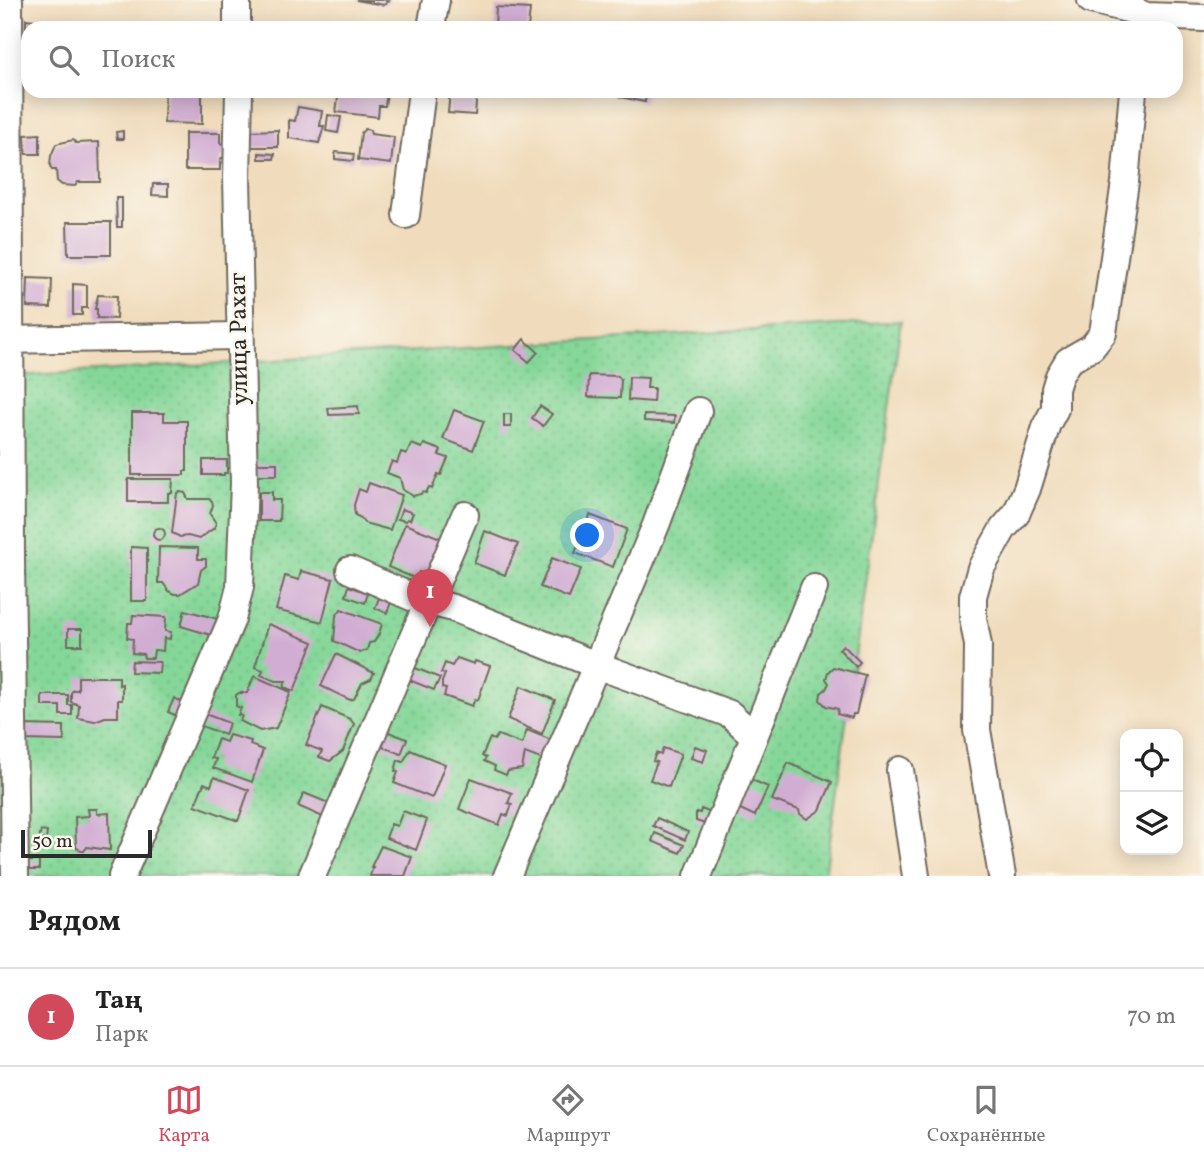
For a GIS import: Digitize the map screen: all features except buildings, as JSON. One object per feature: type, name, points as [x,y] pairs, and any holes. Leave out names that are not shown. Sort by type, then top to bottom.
[{"type":"street","points":[[9,0],[5,340],[15,876]]},
{"type":"street","points":[[237,0],[237,21]]},
{"type":"street","points":[[432,21],[436,0]]},
{"type":"street","points":[[1091,0],[1132,10],[1143,21]]},
{"type":"street","points":[[1159,21],[1204,18]]},
{"type":"street","name":"улица Рахат","points":[[122,876],[232,618],[240,587],[244,483],[240,336],[239,98]]},
{"type":"street","points":[[406,215],[421,98]]},
{"type":"street","points":[[1002,876],[977,730],[978,645],[973,618],[973,596],[981,568],[1003,529],[1016,514],[1027,489],[1047,424],[1055,409],[1055,389],[1059,376],[1068,361],[1092,347],[1103,333],[1125,182],[1132,98]]},
{"type":"street","points":[[5,340],[240,336]]},
{"type":"street","points":[[507,876],[656,525],[698,411]]},
{"type":"street","points":[[312,876],[465,515]]},
{"type":"street","points":[[350,570],[428,603],[453,608],[596,665],[730,714],[754,736]]},
{"type":"street","points":[[698,876],[814,588]]},
{"type":"street","points":[[900,770],[916,876]]},
{"type":"green space","points":[[901,321],[825,876],[0,876],[0,377]]},
{"type":"place","name":"Таң","points":[[430,627]]}]
